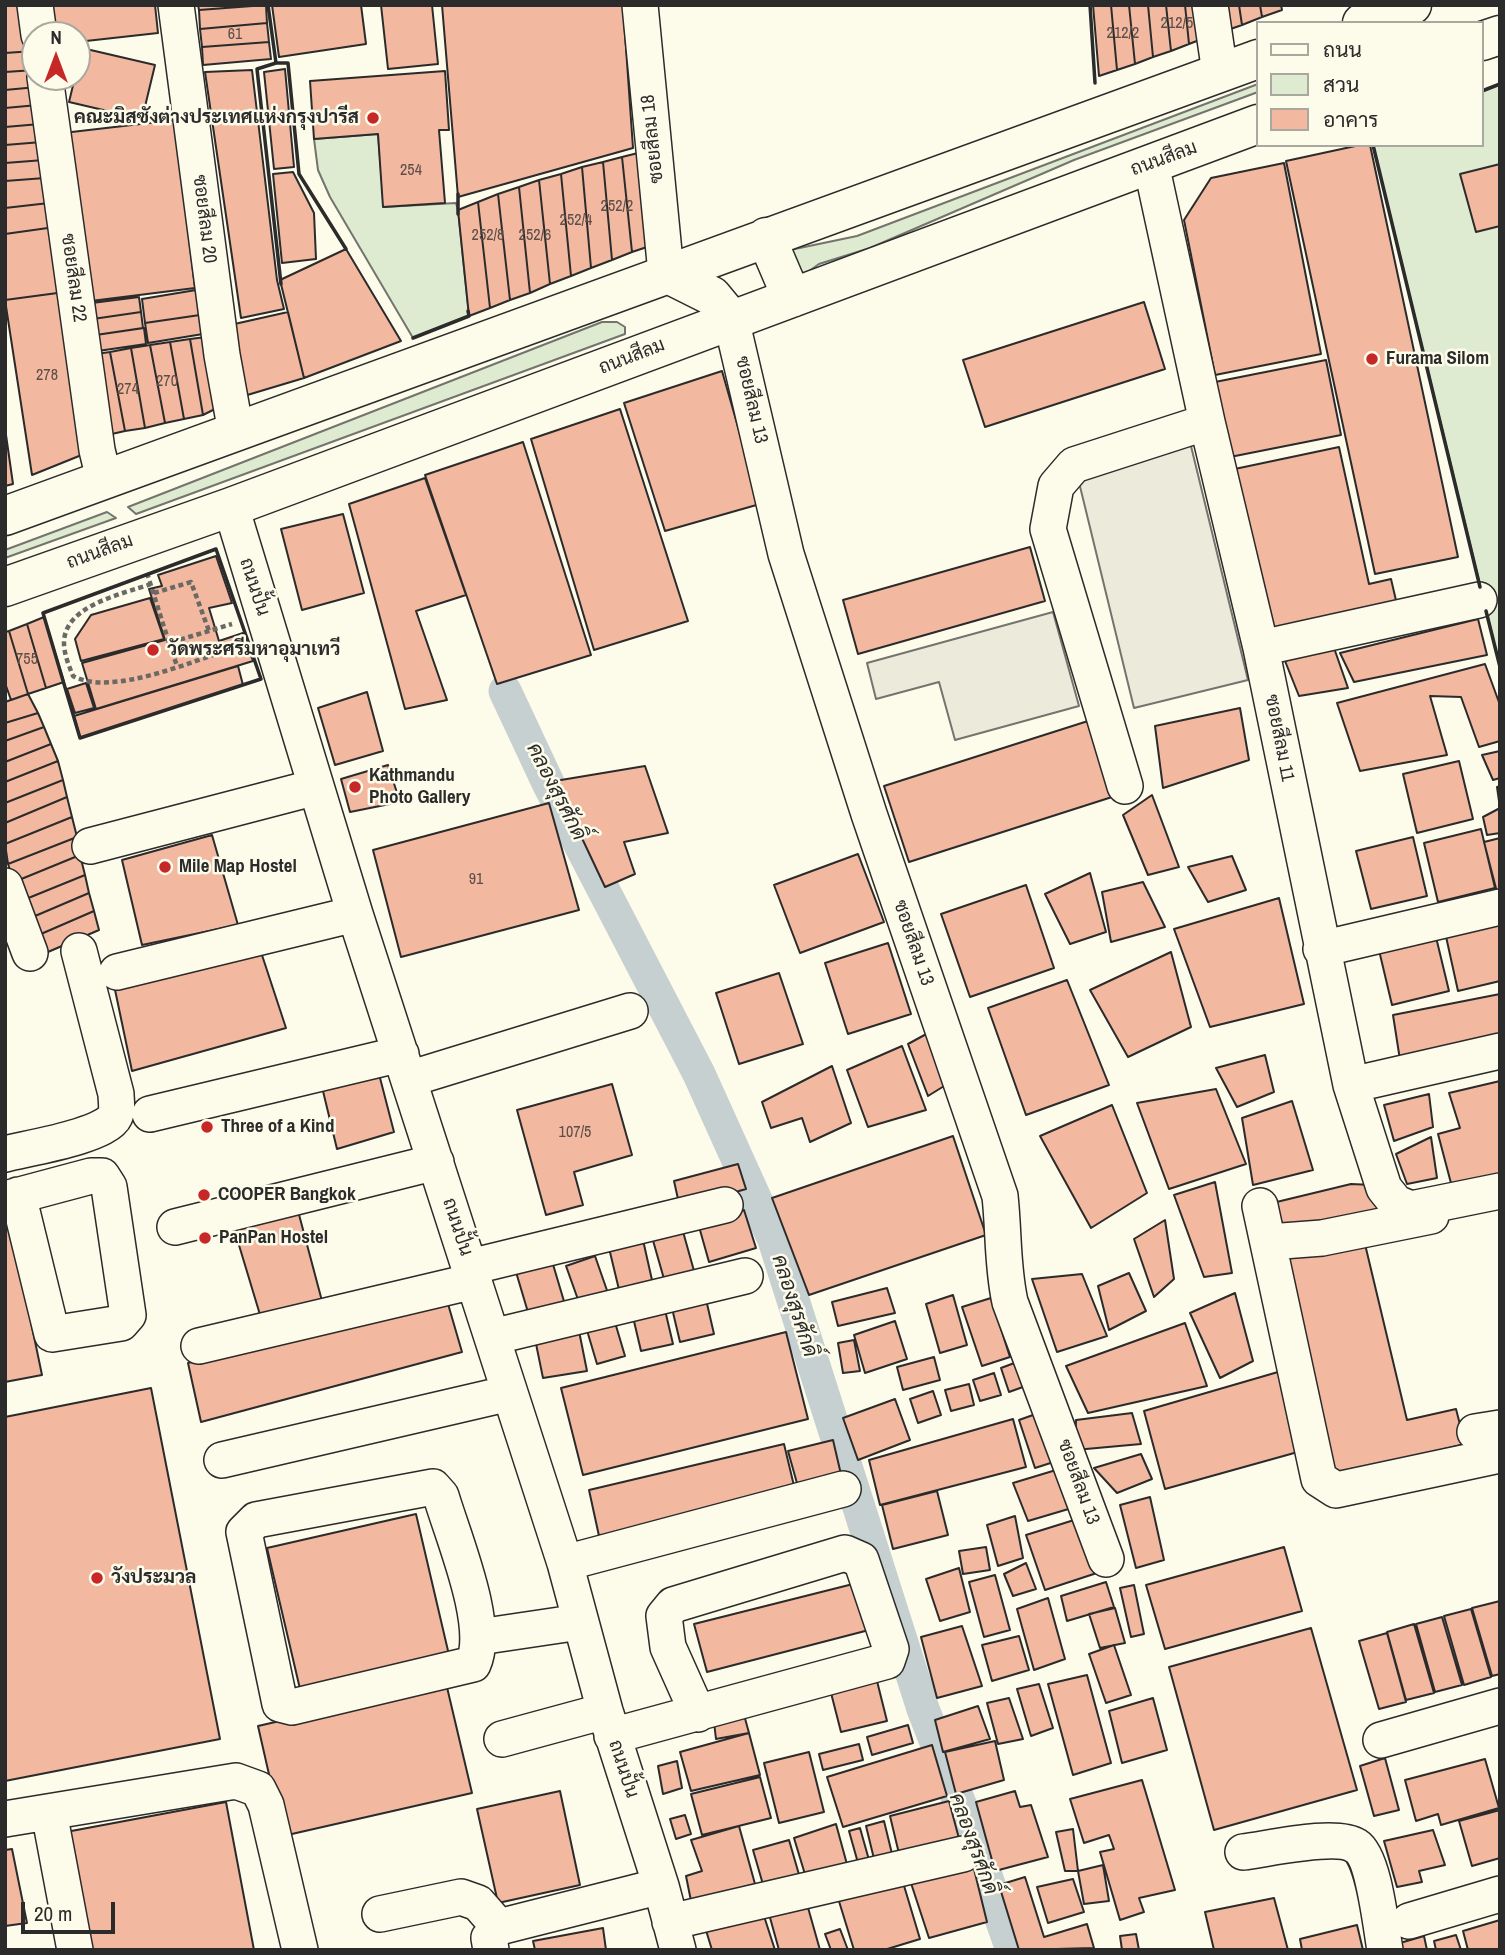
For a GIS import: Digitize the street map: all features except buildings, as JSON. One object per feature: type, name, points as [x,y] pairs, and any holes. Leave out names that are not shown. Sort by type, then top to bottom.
[{"type":"main road","points":[[1368,21],[1412,5]]},
{"type":"main road","points":[[5,516],[666,272],[1256,60]]},
{"type":"main road","name":"ถนนสีลม","points":[[5,587],[231,507],[1256,125]]},
{"type":"main road","points":[[766,237],[792,298]]},
{"type":"main road","points":[[666,272],[712,296],[732,320]]},
{"type":"street","name":"ซอยสีลม 20","points":[[176,5],[222,355],[236,432]]},
{"type":"street","name":"ซอยสีลม 18","points":[[640,5],[666,272]]},
{"type":"street","points":[[1210,5],[1220,73]]},
{"type":"street","name":"ซอยสีลม 22","points":[[47,91],[97,450],[104,479]]},
{"type":"street","name":"ซอยสีลม 11","points":[[1151,164],[1207,422],[1261,648],[1351,1085],[1384,1188],[1396,1203],[1411,1209],[1500,1191]]},
{"type":"street","name":"ซอยสีลม 13","points":[[732,320],[786,554],[869,814],[1000,1196],[1003,1224],[1002,1267],[1010,1302],[1106,1559]]},
{"type":"street","points":[[1125,786],[1048,529],[1056,486],[1074,465],[1207,422]]},
{"type":"street","name":"ถนนปั้น","points":[[231,507],[237,535],[355,914],[565,1563],[608,1723],[661,1886],[674,1936]]},
{"type":"street","points":[[1261,648],[1479,600]]},
{"type":"street","points":[[90,846],[316,787]]},
{"type":"street","points":[[5,886],[30,953]]},
{"type":"street","points":[[1321,949],[1500,906]]},
{"type":"street","points":[[117,972],[355,914]]},
{"type":"street","points":[[5,1154],[90,1132],[107,1126],[116,1115],[116,1094],[79,951]]},
{"type":"street","points":[[150,1114],[405,1067],[630,1011]]},
{"type":"street","points":[[1351,1085],[1500,1051]]},
{"type":"street","points":[[175,1227],[436,1162]]},
{"type":"street","points":[[91,1177],[102,1177],[109,1187],[127,1296],[128,1315],[121,1323],[52,1334],[12,1197],[91,1177]]},
{"type":"street","points":[[1269,1242],[1322,1238],[1500,1202]]},
{"type":"street","points":[[199,1346],[725,1205]]},
{"type":"street","points":[[1260,1206],[1319,1479],[1336,1490],[1492,1438]]},
{"type":"street","points":[[492,1337],[745,1276]]},
{"type":"street","points":[[222,1460],[510,1393]]},
{"type":"street","points":[[433,1487],[441,1496],[477,1615],[479,1637],[473,1664],[292,1707],[280,1704],[244,1532],[256,1520],[433,1487]]},
{"type":"street","points":[[565,1563],[843,1489]]},
{"type":"street","points":[[502,1739],[608,1723],[698,1714],[887,1661],[891,1649],[861,1560],[845,1553],[673,1605],[664,1616],[668,1647],[698,1714]]},
{"type":"street","points":[[479,1637],[580,1622]]},
{"type":"street","points":[[1381,1740],[1500,1706]]},
{"type":"street","points":[[5,1819],[236,1781],[258,1789],[266,1805],[300,1950]]},
{"type":"street","points":[[49,1812],[75,1950]]},
{"type":"street","points":[[1243,1852],[1340,1840],[1358,1846],[1368,1861],[1385,1950]]},
{"type":"street","points":[[674,1936],[964,1854]]},
{"type":"street","points":[[380,1914],[461,1897],[478,1903],[495,1938],[661,1886]]},
{"type":"street","points":[[1409,1921],[1500,1894]]},
{"type":"path","points":[[145,566],[177,666]]},
{"type":"path","points":[[154,593],[191,582],[209,631]]},
{"type":"path","points":[[151,584],[98,603],[79,614],[67,630],[64,643],[72,676],[80,680],[118,682],[233,648]]},
{"type":"path","points":[[169,643],[241,621]]},
{"type":"green space","points":[[1500,84],[1500,667],[1373,147],[1484,147],[1484,90]]},
{"type":"green space","points":[[1256,85],[1256,93],[1074,160],[870,248],[819,264],[805,274],[794,270],[790,250],[857,236]]},
{"type":"green space","points":[[378,134],[384,207],[456,203],[458,210],[469,316],[413,338],[330,197],[318,170],[314,139]]},
{"type":"green space","points":[[602,322],[617,322],[625,327],[625,334],[136,514],[128,507]]},
{"type":"green space","points":[[107,512],[116,518],[5,558],[5,550]]},
{"type":"shaded area","points":[[1190,442],[1248,680],[1134,708],[1076,470]]},
{"type":"shaded area","points":[[1053,612],[1079,706],[955,740],[939,682],[876,699],[867,663]]},
{"type":"waterway","name":"คลองสุรศักดิ์","points":[[505,691],[549,785],[699,1074],[774,1240],[923,1709],[969,1827],[1012,1950]]},
{"type":"wall","points":[[268,5],[276,63],[288,63],[299,174],[346,249]]},
{"type":"wall","points":[[1090,5],[1095,83]]},
{"type":"wall","points":[[276,63],[257,69],[281,284]]},
{"type":"wall","points":[[1484,90],[1500,84]]},
{"type":"wall","points":[[1373,147],[1480,587]]},
{"type":"wall","points":[[458,194],[458,214]]},
{"type":"wall","points":[[413,338],[469,316],[468,311]]},
{"type":"wall","points":[[216,549],[261,679],[80,738],[43,613],[216,549]]},
{"type":"wall","points":[[1486,611],[1500,667]]},
{"type":"place","name":"คณะมิสซังต่างประเทศแห่งกรุงปารีส","points":[[373,118]]},
{"type":"place","name":"Furama Silom","points":[[1372,359]]},
{"type":"place","name":"วัดพระศรีมหาอุมาเทวี","points":[[153,650]]},
{"type":"place","name":"Kathmandu Photo Gallery","points":[[355,787]]},
{"type":"place","name":"Mile Map Hostel","points":[[165,867]]},
{"type":"place","name":"Three of a Kind","points":[[207,1127]]},
{"type":"place","name":"COOPER Bangkok","points":[[204,1195]]},
{"type":"place","name":"PanPan Hostel","points":[[205,1238]]},
{"type":"place","name":"วังประมวล","points":[[97,1578]]}]
